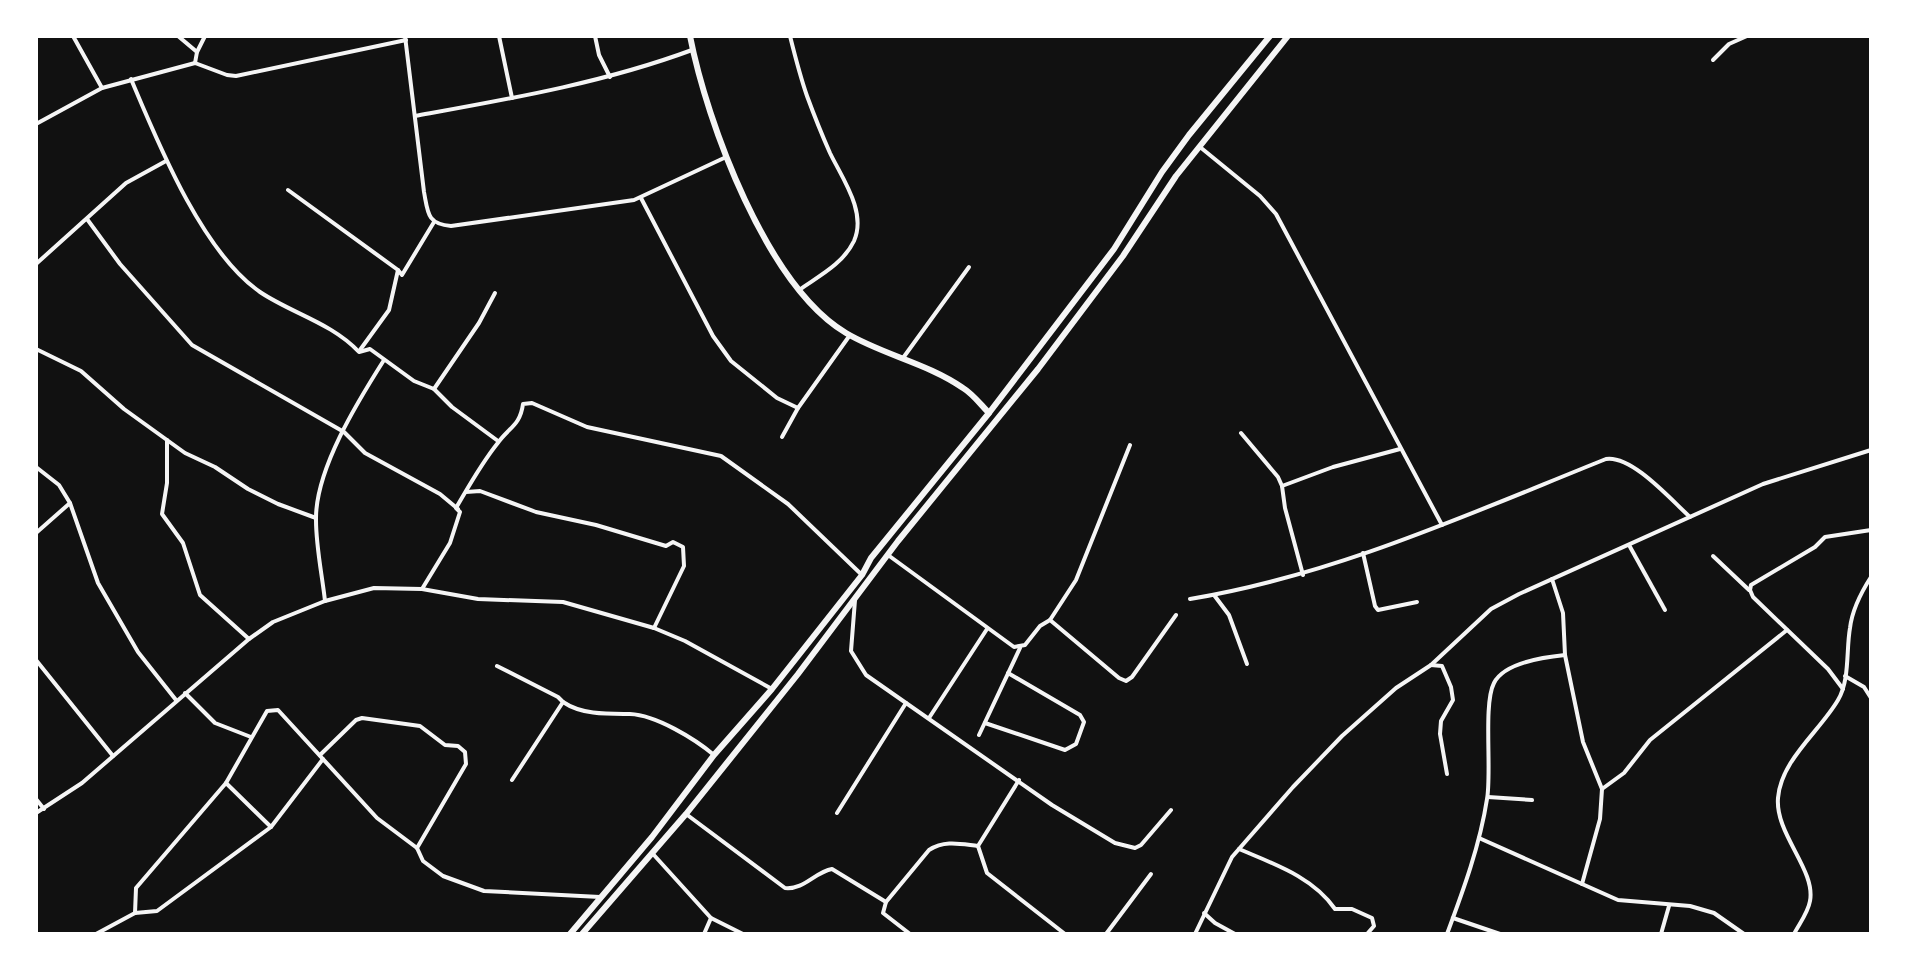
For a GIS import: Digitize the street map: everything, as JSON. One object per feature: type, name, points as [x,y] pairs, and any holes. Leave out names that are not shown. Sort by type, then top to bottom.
[{"type":"main road","points":[[690,36],[724,158],[760,232],[799,290],[821,314],[850,335],[965,389],[989,413]]},
{"type":"main road","points":[[570,934],[652,837],[714,755],[772,689],[862,575],[871,558],[989,413],[1114,249],[1162,172],[1270,36]]},
{"type":"main road","points":[[582,934],[686,814],[855,600],[887,554],[1038,369],[1123,256],[1199,147],[1288,36]]},
{"type":"main road","points":[[1114,249],[1123,256]]},
{"type":"main road","points":[[918,500],[926,507]]},
{"type":"street","points":[[73,36],[102,88]]},
{"type":"street","points":[[178,36],[197,52]]},
{"type":"street","points":[[195,63],[205,36]]},
{"type":"street","points":[[499,36],[512,98]]},
{"type":"street","points":[[595,36],[599,55],[610,77]]},
{"type":"street","points":[[790,36],[806,94],[849,190],[857,221],[855,239],[843,256],[799,290]]},
{"type":"street","points":[[1713,60],[1729,44],[1747,36]]},
{"type":"street","points":[[36,124],[102,88],[195,63],[236,76],[405,38],[424,192],[434,222],[451,226],[641,198],[724,158]]},
{"type":"street","points":[[415,116],[610,77],[692,50]]},
{"type":"street","points":[[131,79],[166,161],[202,227],[225,259],[258,291],[345,338],[359,352]]},
{"type":"street","points":[[1199,147],[1260,196],[1276,214],[1442,525]]},
{"type":"street","points":[[36,264],[126,183],[166,161]]},
{"type":"street","points":[[288,190],[402,275],[434,222]]},
{"type":"street","points":[[641,198],[713,336],[731,361],[765,390],[798,408]]},
{"type":"street","points":[[87,219],[120,264],[192,345],[344,432],[365,453],[440,494],[460,512]]},
{"type":"street","points":[[903,358],[969,267]]},
{"type":"street","points":[[359,352],[389,310],[398,270]]},
{"type":"street","points":[[434,389],[479,323],[495,293]]},
{"type":"street","points":[[782,437],[798,408],[850,335]]},
{"type":"street","points":[[36,349],[81,371],[124,409],[248,489],[316,518]]},
{"type":"street","points":[[359,352],[370,349],[414,381],[434,389],[452,407],[498,441]]},
{"type":"street","points":[[325,601],[316,518],[326,467],[384,360]]},
{"type":"street","points":[[460,512],[456,508],[498,441],[521,419],[523,404],[532,403],[587,427],[721,456],[788,504],[862,575]]},
{"type":"street","points":[[1241,433],[1282,486],[1303,575]]},
{"type":"street","points":[[167,439],[167,483],[162,514],[183,543],[200,595],[249,639]]},
{"type":"street","points":[[979,735],[1020,648],[1040,626],[1050,620],[1076,580],[1130,445]]},
{"type":"street","points":[[1282,486],[1333,467],[1400,449]]},
{"type":"street","points":[[1195,934],[1232,857],[1293,787],[1342,736],[1396,688],[1431,665],[1491,609],[1763,484],[1871,450]]},
{"type":"street","points":[[1190,599],[1303,575],[1615,458],[1631,464],[1690,517]]},
{"type":"street","points":[[36,467],[59,485],[70,503],[98,583],[138,652],[176,700]]},
{"type":"street","points":[[466,492],[480,491],[536,512],[596,525],[666,546],[673,542],[683,547],[684,566],[654,628]]},
{"type":"street","points":[[36,533],[70,503]]},
{"type":"street","points":[[422,589],[450,543],[460,512]]},
{"type":"street","points":[[1750,590],[1751,585],[1815,547],[1825,537],[1871,530]]},
{"type":"street","points":[[1629,545],[1665,610]]},
{"type":"street","points":[[1363,553],[1378,610],[1417,602]]},
{"type":"street","points":[[887,554],[1005,642],[1020,648]]},
{"type":"street","points":[[1713,556],[1828,669],[1843,689]]},
{"type":"street","points":[[1794,934],[1811,898],[1809,881],[1781,822],[1777,801],[1779,787],[1790,765],[1843,689],[1850,623],[1871,577]]},
{"type":"street","points":[[1552,579],[1563,613],[1565,655],[1583,742],[1602,789],[1600,819],[1582,884]]},
{"type":"street","points":[[36,813],[82,783],[176,700],[273,622],[325,601],[374,588],[422,589],[478,599],[563,602],[654,628],[709,653],[772,689]]},
{"type":"street","points":[[1214,595],[1229,615],[1247,664]]},
{"type":"street","points":[[855,600],[851,651],[866,675],[1089,828],[1135,848],[1171,810]]},
{"type":"street","points":[[1050,620],[1126,681],[1176,615]]},
{"type":"street","points":[[929,718],[987,629]]},
{"type":"street","points":[[1602,789],[1624,773],[1650,740],[1787,630]]},
{"type":"street","points":[[1447,934],[1479,838],[1488,797],[1493,685],[1499,677],[1522,663],[1565,655]]},
{"type":"street","points":[[36,660],[113,756]]},
{"type":"street","points":[[1431,665],[1442,666],[1453,700],[1441,721],[1440,734],[1447,774]]},
{"type":"street","points":[[497,666],[579,709],[614,716],[632,714],[657,722],[694,738],[714,755]]},
{"type":"street","points":[[36,672],[42,667]]},
{"type":"street","points":[[985,723],[1065,750],[1076,744],[1084,722],[1080,715],[1008,673]]},
{"type":"street","points":[[1845,676],[1864,687],[1871,698]]},
{"type":"street","points":[[185,693],[215,723],[251,737]]},
{"type":"street","points":[[512,780],[563,702]]},
{"type":"street","points":[[837,813],[906,703]]},
{"type":"street","points":[[135,913],[136,888],[226,783],[267,711],[278,710],[377,818],[417,848],[423,861],[443,876],[484,891],[601,897]]},
{"type":"street","points":[[96,934],[135,913],[157,911],[271,827],[321,757],[356,720],[362,718],[420,726],[445,745],[458,746],[465,752],[466,764],[417,848]]},
{"type":"street","points":[[978,846],[1019,780]]},
{"type":"street","points":[[226,783],[271,827]]},
{"type":"street","points":[[1488,797],[1532,800]]},
{"type":"street","points":[[36,799],[44,809]]},
{"type":"street","points":[[686,814],[785,888],[797,887],[832,869],[886,902]]},
{"type":"street","points":[[1479,838],[1618,900],[1690,906],[1714,913],[1744,934]]},
{"type":"street","points":[[910,934],[883,913],[886,902],[929,850],[938,844],[949,842],[978,846]]},
{"type":"street","points":[[978,846],[987,873],[1065,934]]},
{"type":"street","points":[[1239,849],[1305,880],[1325,895],[1335,909],[1352,909],[1372,918],[1374,926],[1367,934]]},
{"type":"street","points":[[653,854],[711,918],[743,934]]},
{"type":"street","points":[[1106,934],[1151,874]]},
{"type":"street","points":[[1661,934],[1669,906]]},
{"type":"street","points":[[1204,913],[1235,934]]},
{"type":"street","points":[[704,934],[711,918]]},
{"type":"street","points":[[1453,918],[1500,934]]}]
